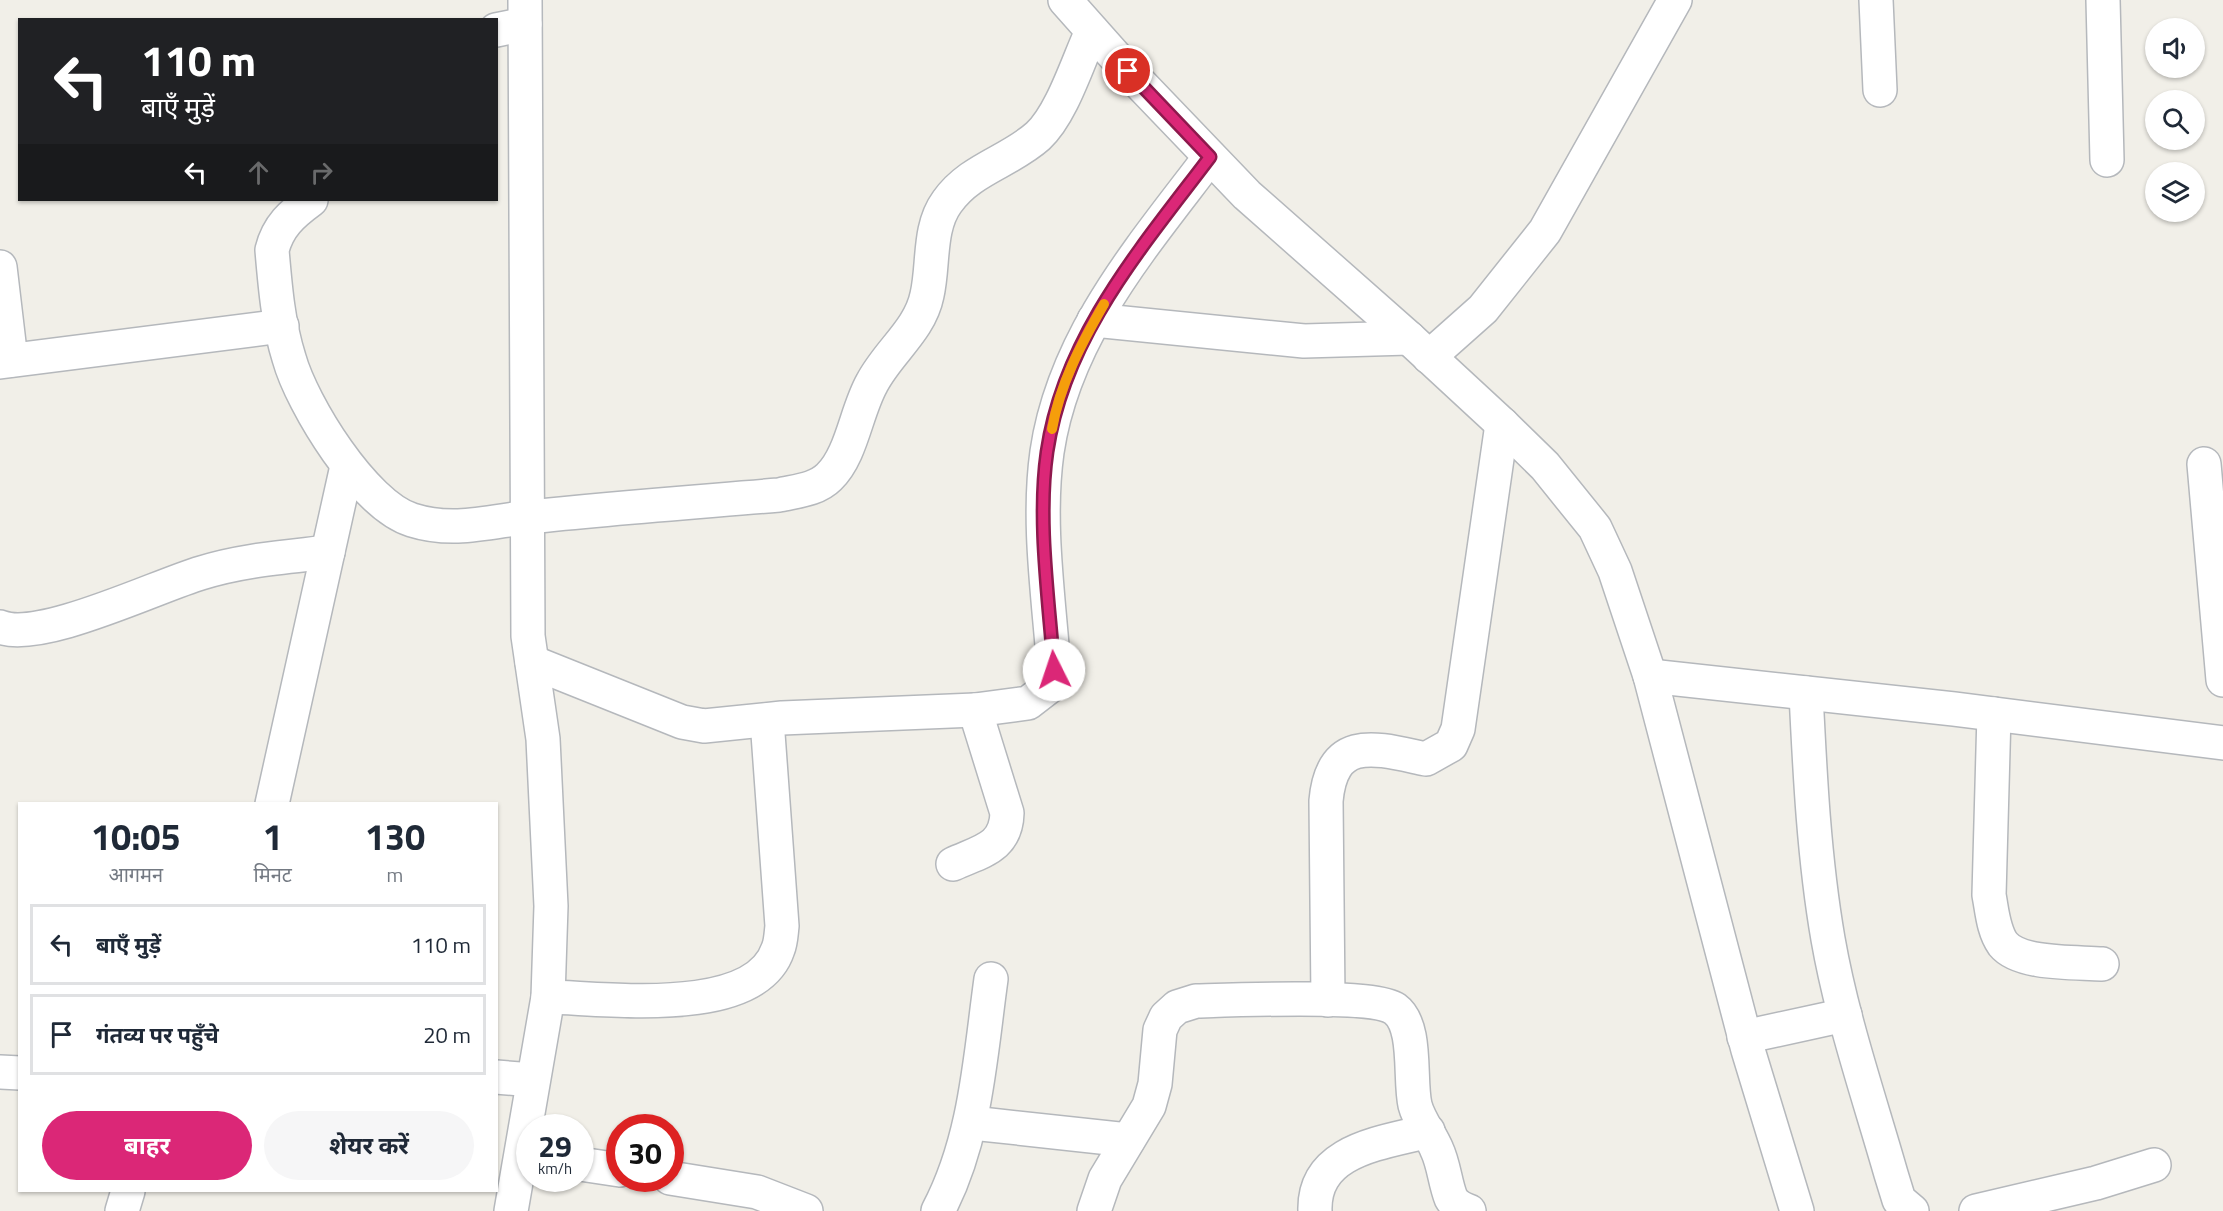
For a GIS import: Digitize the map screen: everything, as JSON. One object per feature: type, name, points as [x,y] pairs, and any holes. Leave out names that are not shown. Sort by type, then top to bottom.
[{"type":"street","points":[[1065,0],[1247,195],[1502,424],[1545,466],[1595,528],[1615,571],[1650,676],[1744,1037],[1797,1211]]},
{"type":"street","points":[[1094,320],[1304,341],[1419,348],[1483,309],[1545,231],[1675,0]]},
{"type":"street","points":[[1876,0],[1880,90]]},
{"type":"street","points":[[2103,0],[2107,160]]},
{"type":"street","points":[[516,18],[528,636],[543,739],[550,906],[548,997],[529,1114]]},
{"type":"street","points":[[310,201],[283,223],[276,234],[272,250],[282,326],[289,358],[300,387],[347,466],[375,498],[393,512],[412,520],[441,527],[473,527],[527,517],[779,495],[812,488],[828,479],[842,462],[872,382],[918,322],[927,295],[933,241],[945,204],[960,185],[982,169],[1020,150],[1040,134],[1054,114],[1092,31]]},
{"type":"street","points":[[532,662],[682,722],[704,726],[766,720],[975,710],[1028,703],[1050,686],[1054,670],[1045,504],[1047,453],[1055,410],[1077,350],[1118,280],[1210,157]]},
{"type":"street","points":[[0,267],[5,361],[282,326]]},
{"type":"street","points":[[1328,1000],[1328,778],[1341,760],[1356,752],[1374,748],[1426,759],[1451,745],[1458,729],[1502,424]]},
{"type":"street","points":[[2204,464],[2223,680]]},
{"type":"street","points":[[272,802],[347,466]]},
{"type":"street","points":[[0,627],[7,630],[41,628],[202,572],[241,563],[328,552]]},
{"type":"street","points":[[1650,676],[2223,742]]},
{"type":"street","points":[[1806,693],[1818,864],[1828,940],[1845,1015],[1899,1200],[1912,1211]]},
{"type":"street","points":[[953,864],[1000,840],[1006,830],[1006,813],[975,710]]},
{"type":"street","points":[[1994,714],[1989,895],[1994,923],[2004,944],[2026,958],[2102,964]]},
{"type":"street","points":[[548,997],[681,1000],[719,995],[743,987],[765,969],[778,950],[782,926],[766,720]]},
{"type":"street","points":[[938,1211],[950,1188],[972,1123],[991,979]]},
{"type":"street","points":[[1094,1211],[1105,1179],[1128,1140],[1143,1121],[1155,1084],[1160,1030],[1166,1017],[1177,1007],[1196,1000],[1328,1000],[1384,1004],[1396,1010],[1405,1020],[1409,1035],[1415,1105],[1443,1163],[1451,1198],[1456,1205],[1469,1211]]},
{"type":"street","points":[[1744,1037],[1845,1015]]},
{"type":"street","points":[[0,1072],[18,1073]]},
{"type":"street","points":[[498,1077],[533,1080]]},
{"type":"street","points":[[972,1123],[1128,1140]]},
{"type":"street","points":[[1315,1211],[1319,1185],[1335,1162],[1349,1153],[1428,1131]]},
{"type":"street","points":[[1976,1211],[2096,1183],[2154,1165]]},
{"type":"street","points":[[684,1180],[757,1191],[806,1211]]},
{"type":"street","points":[[511,1211],[516,1191]]},
{"type":"street","points":[[123,1211],[128,1192]]},
{"type":"slow traffic","points":[[1052,429],[1055,410],[1077,350],[1104,304]]},
{"type":"route","points":[[1054,670],[1044,493],[1047,453],[1055,410],[1077,350],[1118,280],[1210,157],[1128,71]]}]
